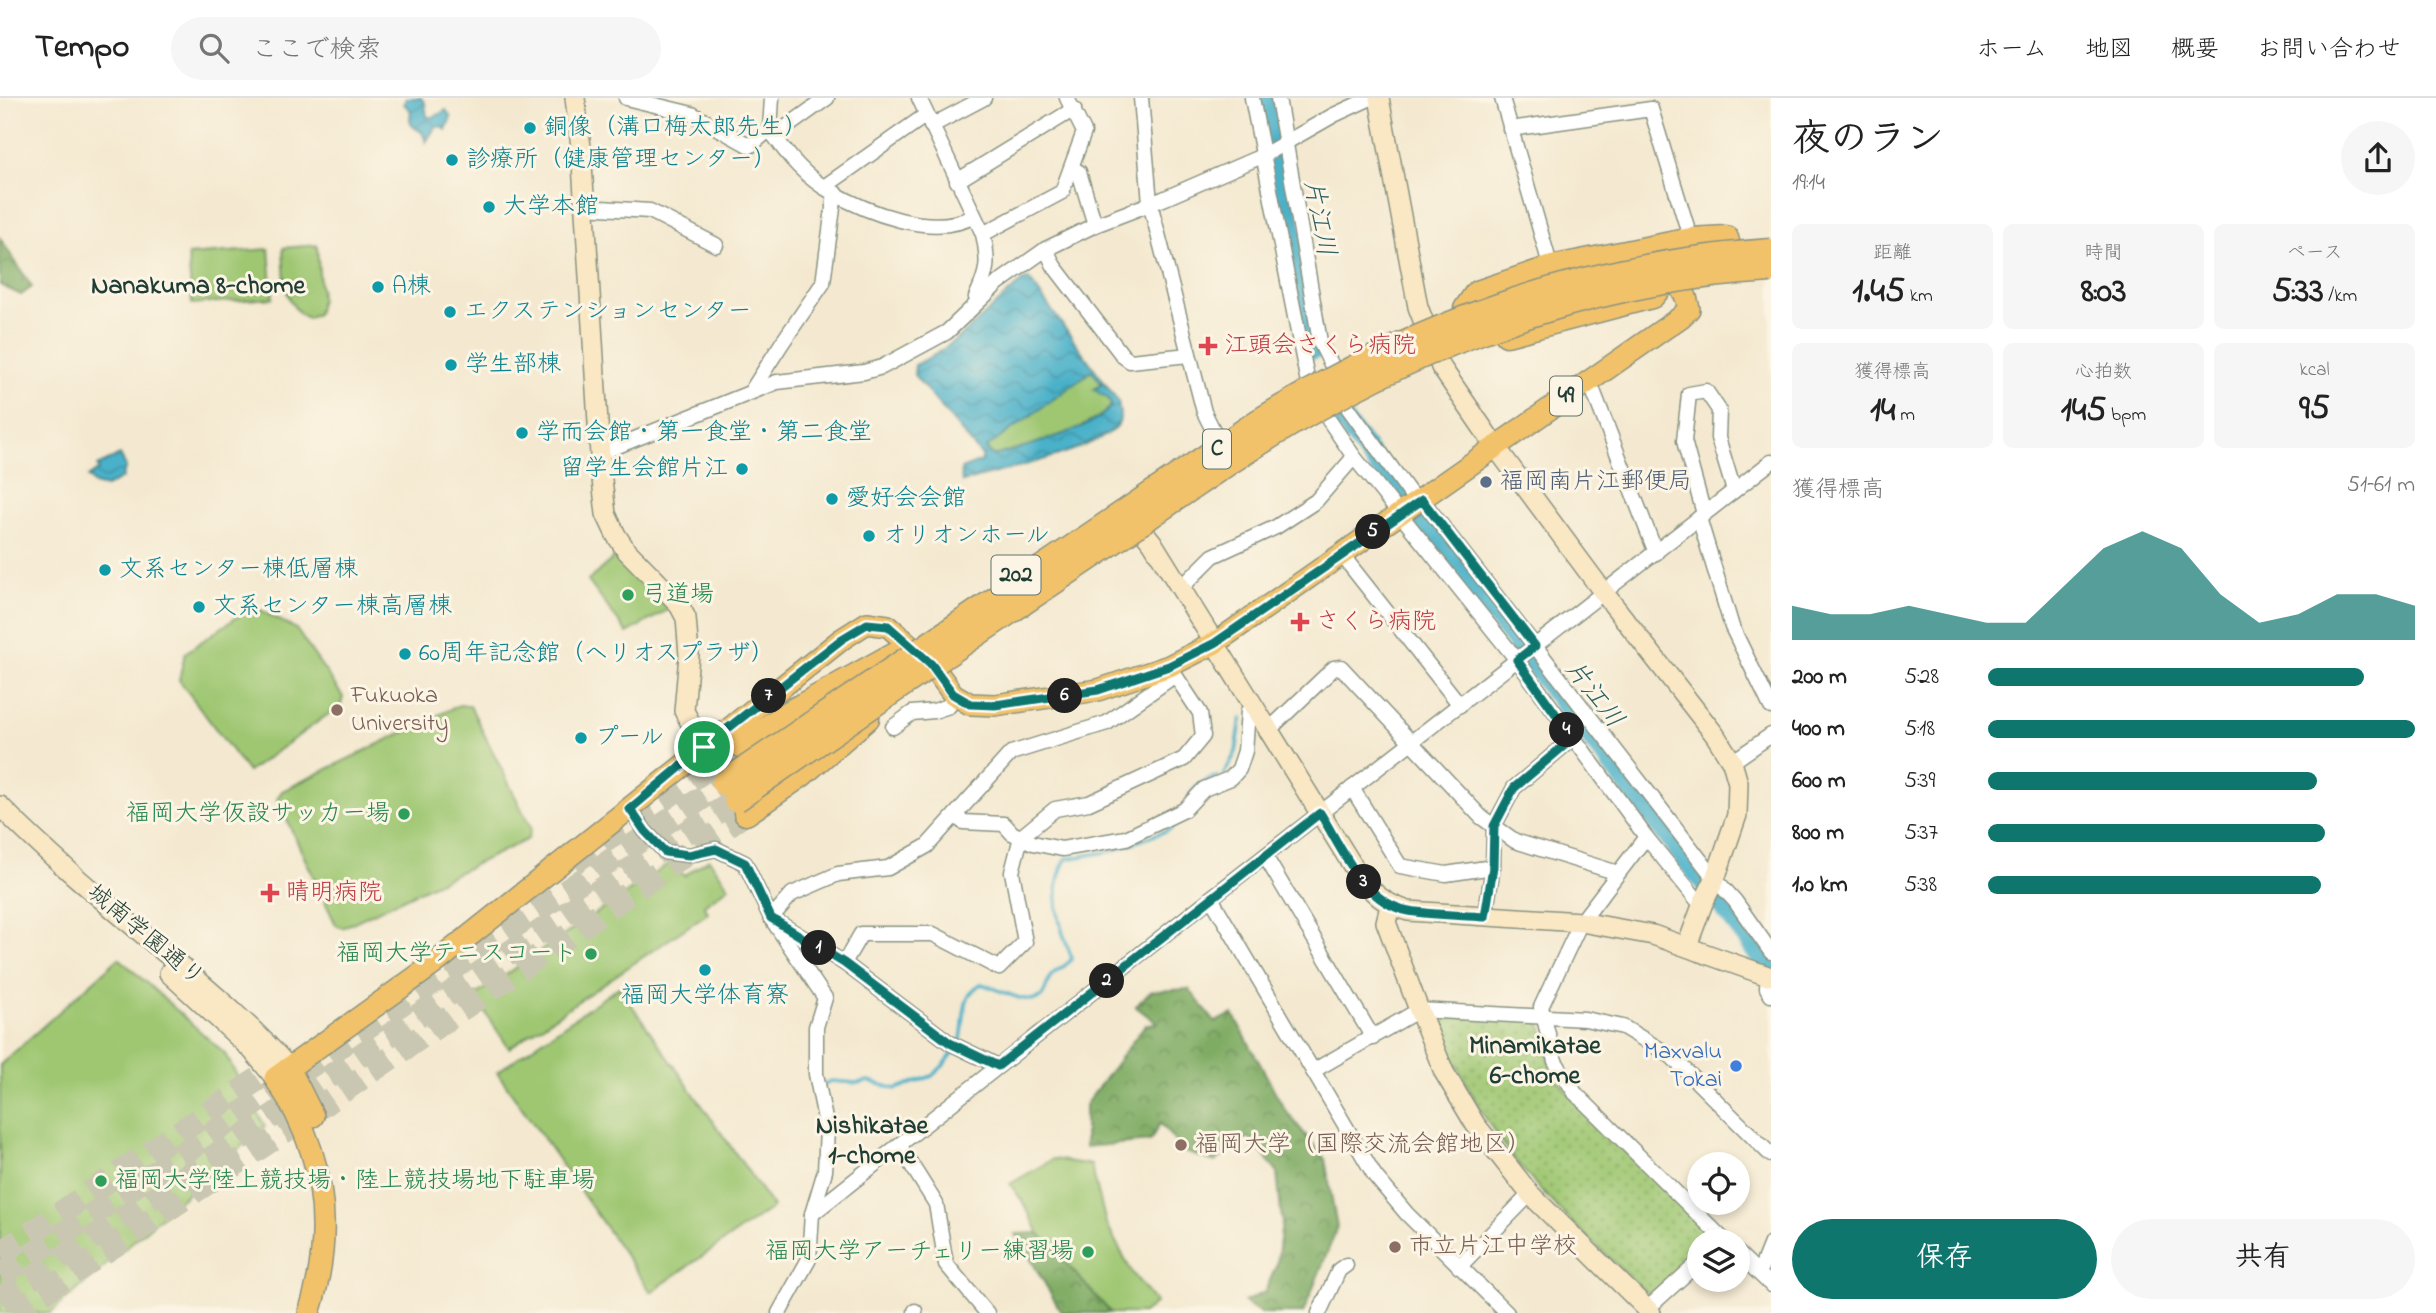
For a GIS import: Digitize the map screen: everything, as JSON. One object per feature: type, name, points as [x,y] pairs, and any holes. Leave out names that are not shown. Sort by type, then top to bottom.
[{"type":"highway","points":[[1466,309],[1477,293],[1551,268],[1691,240],[1726,238],[1728,250]]},
{"type":"highway","name":"202","points":[[741,745],[789,713],[910,646],[1129,514],[1230,460],[1322,394],[1334,368],[1466,309],[1559,280],[1646,260],[1728,250],[1771,249]]},
{"type":"highway","name":"C","points":[[735,799],[1259,421],[1317,385],[1412,338],[1539,291],[1660,263],[1771,249]]},
{"type":"highway","name":"202","points":[[735,799],[830,752],[931,664],[1129,514],[1217,438],[1471,333],[1567,302],[1670,282],[1771,269]]},
{"type":"highway","name":"C","points":[[735,799],[1218,471],[1326,404],[1366,383],[1422,355],[1546,310],[1661,283],[1771,269]]},
{"type":"main road","name":"49","points":[[953,694],[970,704],[995,705],[1051,699],[1098,690],[1169,666],[1215,643],[1681,317],[1689,309],[1686,297],[1670,282]]},
{"type":"main road","points":[[282,1073],[434,964],[704,747],[842,639],[867,624],[888,626],[931,664],[953,694]]},
{"type":"main road","points":[[282,1073],[312,1150],[324,1217],[321,1266],[309,1313]]},
{"type":"main road","points":[[282,1073],[304,1098],[324,1144],[336,1200],[336,1254],[321,1313]]},
{"type":"street","points":[[575,98],[581,147],[606,514],[626,550],[678,603],[686,618],[690,655],[684,710],[704,747]]},
{"type":"street","points":[[626,98],[692,114],[750,146],[827,98]]},
{"type":"street","points":[[772,98],[772,133],[786,155],[830,190],[896,220],[939,225],[974,216]]},
{"type":"street","points":[[919,98],[983,234],[986,276],[976,297],[979,300]]},
{"type":"street","points":[[830,190],[929,120],[984,98]]},
{"type":"street","points":[[1141,98],[1150,203],[1204,412],[1217,438]]},
{"type":"street","points":[[1252,98],[1262,156],[1322,394],[1354,457],[1410,507],[1534,648],[1735,901],[1771,952]]},
{"type":"street","points":[[1278,98],[1320,342],[1334,368]]},
{"type":"street","points":[[600,453],[777,382],[864,372],[881,367],[947,332],[979,300],[1046,249],[1096,225],[1262,156],[1334,115],[1371,98]]},
{"type":"street","points":[[1379,98],[1418,307],[1441,367],[1495,446],[1604,593],[1715,735],[1732,762],[1738,783],[1737,815],[1688,946]]},
{"type":"street","points":[[1502,98],[1551,268]]},
{"type":"street","points":[[957,181],[1071,104],[1084,132],[1062,192],[983,234]]},
{"type":"street","points":[[1510,129],[1651,109],[1691,240]]},
{"type":"street","points":[[1072,168],[1079,172],[1096,225]]},
{"type":"street","points":[[752,390],[824,283],[830,190]]},
{"type":"street","points":[[584,207],[650,211],[716,245]]},
{"type":"street","points":[[1046,249],[1054,265],[1123,356],[1130,361],[1189,355]]},
{"type":"street","points":[[1589,380],[1656,553]]},
{"type":"street","points":[[1734,491],[1718,438],[1719,410],[1706,391],[1689,394],[1684,441],[1702,516],[1732,627],[1771,707]]},
{"type":"street","points":[[1322,394],[1412,496],[1410,507],[1573,738],[1646,837],[1703,904]]},
{"type":"street","points":[[1181,588],[1213,556],[1276,527],[1316,500],[1354,457]]},
{"type":"street","points":[[812,1214],[1409,742],[1734,491],[1769,469]]},
{"type":"street","points":[[1129,514],[1152,541],[1359,876],[1377,898],[1408,911],[1581,922],[1653,935],[1688,946],[1770,983]]},
{"type":"street","points":[[1342,555],[1460,705]]},
{"type":"street","points":[[771,918],[792,894],[838,874],[888,868],[927,846],[1011,753],[1107,723],[1168,680],[1169,666]]},
{"type":"street","points":[[844,963],[861,934],[933,934],[999,968],[1025,942],[1012,872],[1021,837],[1055,808],[1089,803],[1184,760],[1203,736],[1200,713],[1169,666]]},
{"type":"street","points":[[1267,728],[1274,725],[1334,668],[1341,667],[1481,817],[1515,841],[1618,873]]},
{"type":"street","points":[[892,727],[912,713],[949,706],[953,694]]},
{"type":"street","points":[[955,816],[962,822],[1004,824],[1012,833],[1033,843],[1062,849],[1119,841],[1184,810],[1203,789],[1226,781],[1239,769],[1245,751],[1248,711],[1254,707]]},
{"type":"street","points":[[1732,762],[1771,735]]},
{"type":"street","points":[[1485,917],[1493,867],[1494,826],[1514,788],[1573,738]]},
{"type":"street","points":[[1352,788],[1400,866],[1446,874],[1493,867]]},
{"type":"street","name":"城南学園通り","points":[[0,806],[47,852],[220,999],[259,1036],[282,1073]]},
{"type":"street","points":[[630,809],[645,831],[665,852],[689,855],[716,849],[745,863],[771,918],[825,998],[816,1027],[816,1074],[827,1129],[825,1171],[812,1214],[809,1259],[779,1313]]},
{"type":"street","name":"城南学園通り","points":[[0,825],[252,1050],[282,1073]]},
{"type":"street","points":[[1646,837],[1581,922],[1541,1007],[1555,1061],[1575,1093],[1713,1229]]},
{"type":"street","points":[[1265,856],[1373,1038]]},
{"type":"street","points":[[1211,898],[1375,1176],[1407,1214],[1507,1313]]},
{"type":"street","points":[[1391,906],[1386,922],[1444,1072],[1475,1124],[1530,1194],[1649,1311],[1687,1274]]},
{"type":"street","points":[[771,918],[844,963],[956,1046],[998,1066]]},
{"type":"street","points":[[1314,1071],[1419,1010],[1585,1019],[1623,1027],[1671,1056],[1771,1155]]},
{"type":"street","points":[[899,1145],[936,1204],[946,1264],[987,1313]]},
{"type":"street","points":[[1459,1267],[1530,1194]]},
{"type":"street","points":[[1759,1273],[1771,1242]]},
{"type":"street","points":[[1750,1264],[1771,1285]]},
{"type":"street","points":[[1319,1313],[1339,1270],[1346,1265]]},
{"type":"green space","points":[[0,238],[32,287],[21,295],[0,285]]},
{"type":"green space","points":[[317,245],[321,299],[317,314],[307,318],[293,305],[289,296],[283,248]]},
{"type":"green space","points":[[269,249],[273,298],[192,304],[188,255]]},
{"type":"green space","points":[[1093,370],[1102,385],[1094,389],[1108,398],[1111,405],[1104,413],[1091,422],[1057,436],[993,456],[986,447]]},
{"type":"green space","name":"弓道場","points":[[619,553],[671,608],[627,633],[588,581]]},
{"type":"green space","points":[[253,606],[296,629],[343,697],[341,705],[248,772],[179,680],[185,653]]},
{"type":"green space","name":"福岡大学仮設サッカー場","points":[[459,705],[470,706],[531,828],[528,839],[342,928],[336,925],[277,799],[282,791]]},
{"type":"green space","name":"福岡大学テニスコート","points":[[709,859],[729,887],[704,905],[708,913],[509,1048],[474,996],[673,861],[684,876]]},
{"type":"green space","name":"福岡大学陸上競技場・陸上競技場地下駐車場","points":[[119,958],[225,1054],[265,1126],[51,1313],[0,1313],[0,1065]]},
{"type":"green space","points":[[619,987],[773,1207],[651,1292],[497,1072]]},
{"type":"green space","points":[[1189,989],[1215,1022],[1233,1014],[1285,1110],[1325,1159],[1337,1228],[1303,1313],[1261,1313],[1244,1302],[1265,1292],[1277,1264],[1282,1222],[1277,1172],[1249,1137],[1215,1162],[1184,1152],[1160,1123],[1150,1141],[1085,1147],[1085,1105],[1145,1025],[1157,1023],[1135,1006],[1152,991]]},
{"type":"green space","points":[[1434,1014],[1540,1019],[1552,1073],[1571,1096],[1687,1211],[1687,1215],[1691,1215],[1705,1229],[1687,1229],[1687,1264],[1652,1298],[1567,1218],[1508,1152],[1460,1072]]},
{"type":"green space","name":"福岡大学アーチェリー練習場","points":[[1053,1159],[1091,1165],[1106,1223],[1131,1271],[1156,1303],[1143,1313],[1111,1313],[1039,1233],[1010,1184]]},
{"type":"green space","points":[[1039,1233],[1111,1313],[1062,1313],[1016,1234]]},
{"type":"water","points":[[406,98],[421,98],[425,103],[427,117],[434,117],[446,110],[451,117],[446,130],[436,126],[426,142],[422,132],[411,124],[411,111],[404,104]]},
{"type":"water","points":[[1025,279],[1029,279],[1118,401],[1119,421],[1116,427],[1104,436],[1087,445],[1044,460],[962,482],[961,469],[982,461],[982,456],[914,375],[915,365],[960,337]],"holes":[[[1092,371],[1102,384],[1094,390],[1108,398],[1111,405],[1092,422],[994,456],[986,448]]]},
{"type":"water","points":[[120,455],[126,466],[122,478],[106,487],[94,484],[88,477],[99,469],[97,466]]},
{"type":"waterway","name":"片江川","points":[[1267,98],[1314,349]]},
{"type":"waterway","name":"片江川","points":[[1342,419],[1746,936],[1771,974]]},
{"type":"waterway","points":[[1224,774],[1236,752],[1241,719]]},
{"type":"waterway","points":[[1190,795],[1202,783],[1218,777]]},
{"type":"waterway","points":[[960,1043],[964,1010],[974,989],[981,984],[1020,998],[1035,999],[1043,995],[1051,976],[1072,958],[1057,909],[1058,884],[1066,859],[1112,851],[1171,829],[1173,822]]},
{"type":"waterway","points":[[824,1084],[831,1081],[869,1081],[896,1089],[932,1076],[956,1049]]},
{"type":"tunnel","points":[[573,863],[741,745]]},
{"type":"tunnel","points":[[0,1276],[724,783]]},
{"type":"tunnel","points":[[0,1299],[168,1188],[625,873],[736,800]]},
{"type":"tunnel","points":[[13,1313],[285,1131],[746,813]]},
{"type":"tunnel","points":[[0,1254],[289,1058]]},
{"type":"place","name":"銅像（溝口梅太郎先生）","points":[[530,128]]},
{"type":"place","name":"診療所（健康管理センター）","points":[[452,160]]},
{"type":"place","name":"大学本館","points":[[489,207]]},
{"type":"place","name":"A棟","points":[[378,287]]},
{"type":"place","name":"エクステンションセンター","points":[[450,312]]},
{"type":"place","name":"江頭会さくら病院","points":[[1208,346]]},
{"type":"place","name":"学生部棟","points":[[451,365]]},
{"type":"place","name":"学而会館・第一食堂・第二食堂","points":[[522,433]]},
{"type":"place","name":"留学生会館片江","points":[[742,469]]},
{"type":"place","name":"福岡南片江郵便局","points":[[1486,482]]},
{"type":"place","name":"愛好会会館","points":[[832,499]]},
{"type":"place","name":"オリオンホール","points":[[869,536]]},
{"type":"place","name":"文系センター棟低層棟","points":[[105,570]]},
{"type":"place","name":"弓道場","points":[[628,595]]},
{"type":"place","name":"文系センター棟高層棟","points":[[199,607]]},
{"type":"place","name":"さくら病院","points":[[1300,622]]},
{"type":"place","name":"60周年記念館（ヘリオスプラザ）","points":[[405,654]]},
{"type":"place","name":"Fukuoka University","points":[[337,710]]},
{"type":"place","name":"プール","points":[[581,738]]},
{"type":"place","name":"福岡大学仮設サッカー場","points":[[404,814]]},
{"type":"place","name":"晴明病院","points":[[270,893]]},
{"type":"place","name":"福岡大学テニスコート","points":[[591,954]]},
{"type":"place","name":"福岡大学体育寮","points":[[705,970]]},
{"type":"place","name":"Maxvalu Tokai","points":[[1736,1066]]},
{"type":"place","name":"福岡大学（国際交流会館地区）","points":[[1181,1145]]},
{"type":"place","name":"福岡大学陸上競技場・陸上競技場地下駐車場","points":[[101,1181]]},
{"type":"place","name":"市立片江中学校","points":[[1395,1247]]},
{"type":"place","name":"福岡大学アーチェリー練習場","points":[[1088,1252]]},
{"type":"district","name":"Nanakuma 8-chome","points":[[198,287]]},
{"type":"district","name":"Minamikatae 6-chome","points":[[1535,1062]]},
{"type":"district","name":"Nishikatae 1-chome","points":[[872,1142]]},
{"type":"route","points":[[1422,500],[1535,646],[1517,660],[1573,738],[1514,788],[1494,826],[1493,867],[1485,917],[1408,911],[1377,898],[1359,876],[1320,813],[998,1066],[950,1043],[844,963],[771,918],[745,863],[716,849],[689,855],[665,852],[645,831],[630,809],[704,747],[842,639],[867,624],[888,626],[901,635],[931,664],[953,694],[970,704],[995,705],[1051,699],[1098,690],[1130,680],[1169,666],[1215,643],[1422,500]]}]
